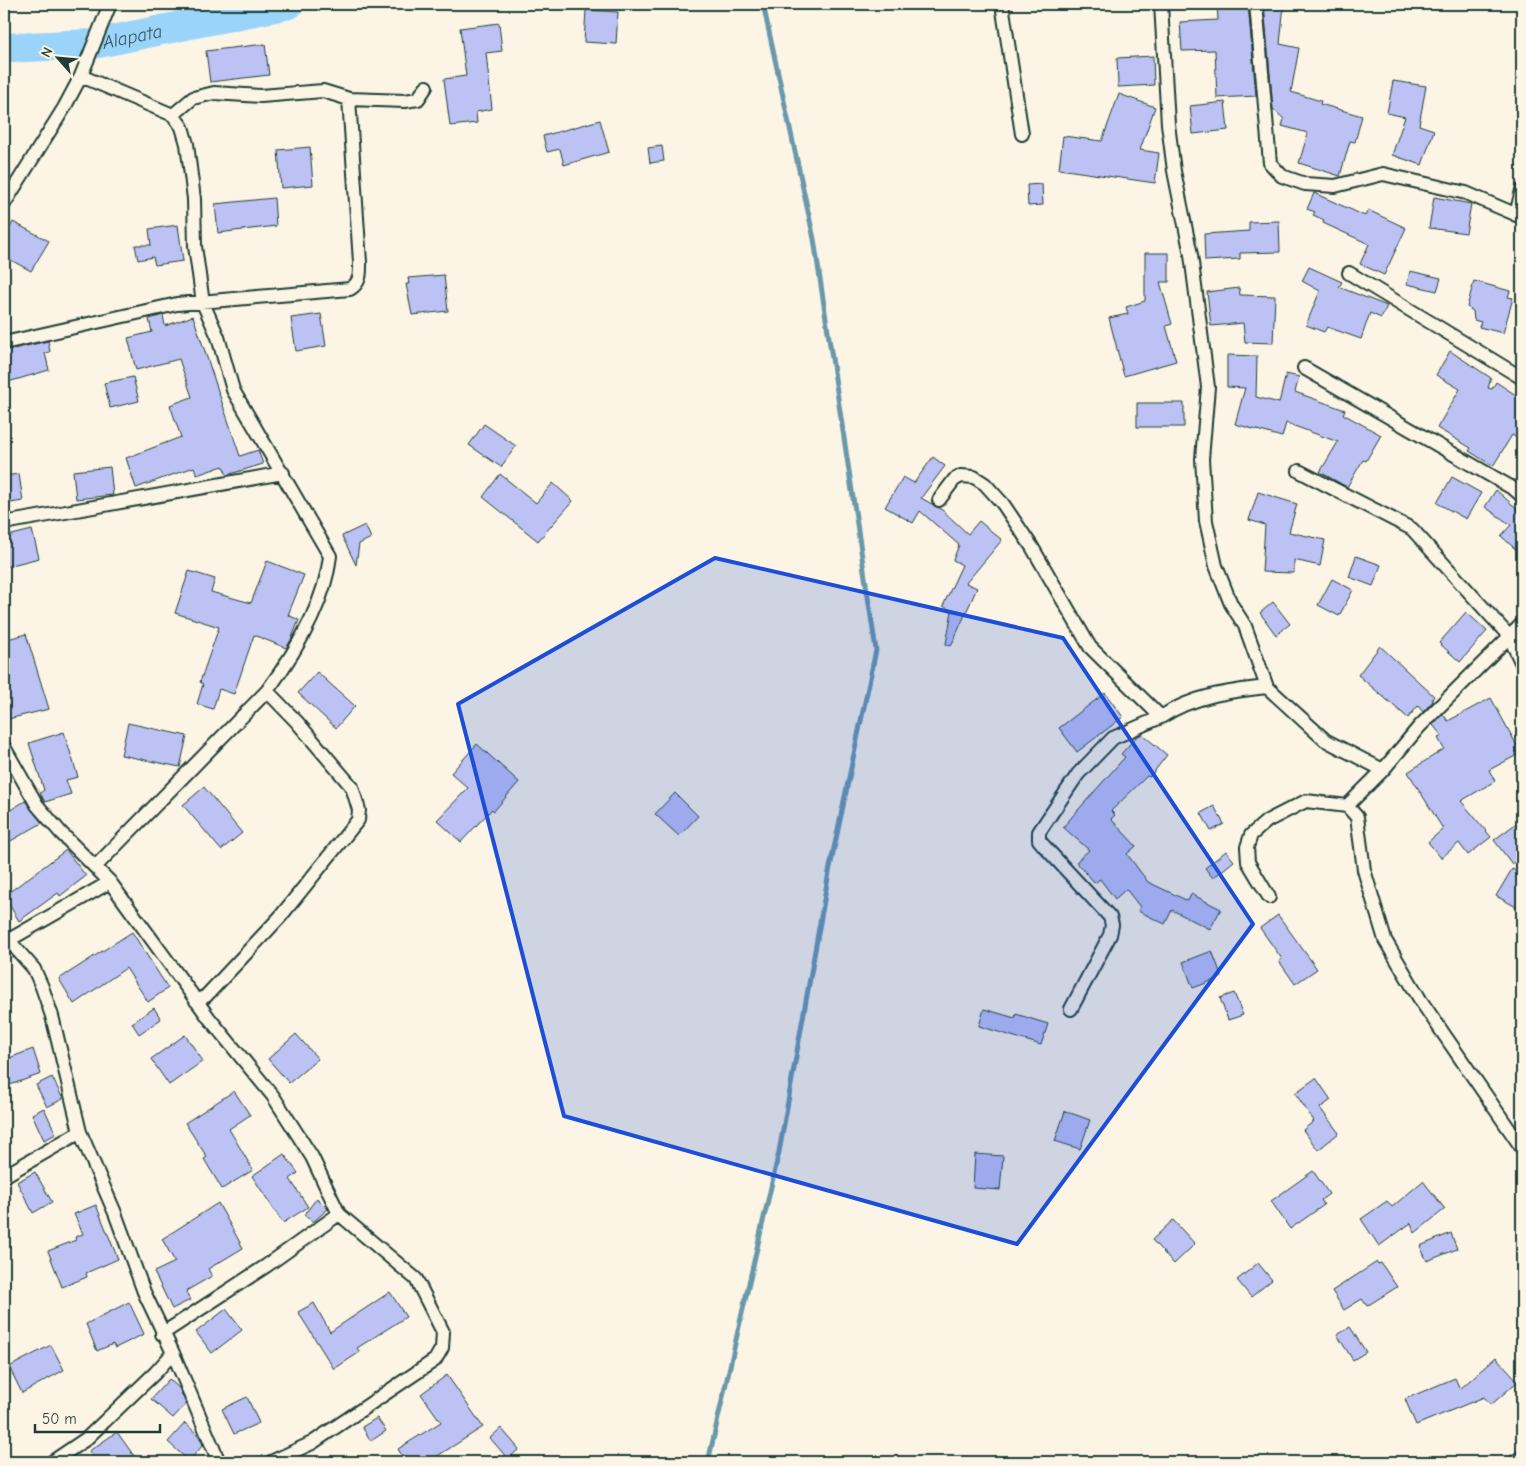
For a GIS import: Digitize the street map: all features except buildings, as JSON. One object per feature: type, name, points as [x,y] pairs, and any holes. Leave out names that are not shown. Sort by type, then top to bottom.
[{"type":"street","points":[[4,204],[64,108],[81,76],[110,4]]},
{"type":"street","points":[[1002,4],[1022,134]]},
{"type":"street","points":[[1161,4],[1168,124],[1174,171],[1191,255],[1208,387],[1202,459],[1206,521],[1216,566],[1231,604],[1245,626],[1267,687],[1325,740],[1384,770]]},
{"type":"street","points":[[1256,4],[1270,163],[1282,176],[1305,184],[1335,186],[1383,174],[1466,193],[1519,216],[1522,190]]},
{"type":"street","points":[[81,76],[173,115],[182,126],[187,144],[194,199],[195,246],[204,304],[218,337],[233,390],[330,556],[328,575],[302,637],[279,677],[96,866]]},
{"type":"street","points":[[173,115],[193,98],[214,93],[261,96],[323,91],[349,99],[405,101],[418,99],[426,87]]},
{"type":"street","points":[[4,344],[160,308],[350,289],[356,286],[360,279],[360,262],[349,99]]},
{"type":"street","points":[[1349,273],[1522,378]]},
{"type":"street","points":[[1304,368],[1522,496]]},
{"type":"street","points":[[1299,471],[1412,529],[1509,636],[1522,664]]},
{"type":"street","points":[[4,523],[283,473]]},
{"type":"street","points":[[939,500],[954,480],[961,476],[974,477],[985,484],[1003,504],[1032,547],[1090,647],[1161,717]]},
{"type":"street","points":[[1347,806],[1384,770],[1419,727],[1522,624]]},
{"type":"street","points":[[1071,1009],[1110,935],[1112,925],[1110,917],[1044,846],[1040,840],[1039,832],[1078,774],[1113,738],[1161,717],[1176,707],[1224,691],[1267,687]]},
{"type":"street","points":[[196,1001],[206,996],[280,917],[358,820],[359,810],[352,787],[297,722],[267,691]]},
{"type":"street","points":[[4,747],[37,805],[61,833],[110,882],[196,1001],[273,1096],[312,1157],[339,1214],[416,1279],[443,1332],[442,1348],[435,1360],[312,1443],[271,1462]]},
{"type":"street","points":[[1269,897],[1248,862],[1247,847],[1251,835],[1267,821],[1306,801],[1347,806],[1357,817],[1364,870],[1385,940],[1421,1001],[1522,1148]]},
{"type":"street","points":[[110,882],[6,938],[34,970],[42,987],[54,1025],[80,1132],[116,1213],[144,1292],[162,1334],[173,1353],[219,1462]]},
{"type":"street","points":[[4,1176],[80,1132]]},
{"type":"street","points":[[162,1334],[266,1266],[339,1214]]},
{"type":"street","points":[[52,1462],[86,1439],[155,1373],[173,1353]]},
{"type":"street","points":[[1515,1462],[1522,1457]]},
{"type":"highlighted area","points":[[715,558],[1063,638],[1253,924],[1017,1244],[564,1116],[458,704]]},
{"type":"waterway","name":"Alapata","points":[[4,48],[93,44],[289,4]]},
{"type":"waterway","points":[[708,1462],[779,1152],[829,872],[876,650],[814,239],[763,4]]}]
